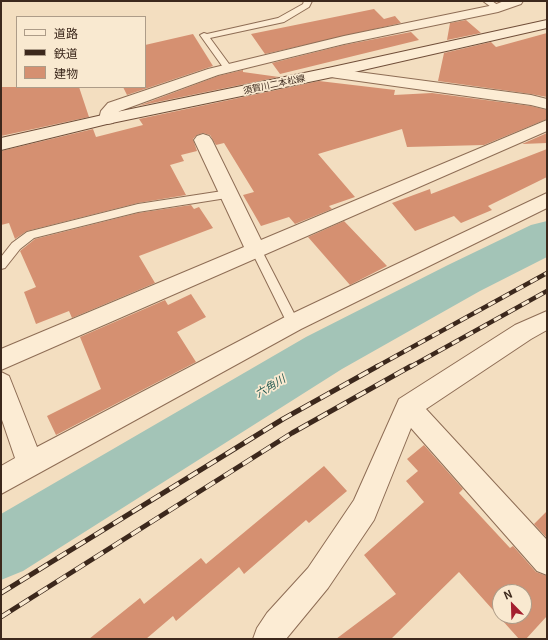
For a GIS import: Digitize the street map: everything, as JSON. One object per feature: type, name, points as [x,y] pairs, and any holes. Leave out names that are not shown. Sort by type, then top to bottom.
[{"type":"street","points":[[107,118],[109,111],[114,107],[136,98],[228,68],[493,4],[516,1]]},
{"type":"street","name":"須賀川二本松線","points":[[1,144],[107,118],[328,73],[547,24]]},
{"type":"street","points":[[328,73],[524,99],[547,104]]},
{"type":"street","points":[[1,360],[547,125]]},
{"type":"street","points":[[203,140],[256,250]]},
{"type":"street","points":[[1,481],[293,323],[547,200]]},
{"type":"street","points":[[268,639],[278,624],[318,578],[364,510],[388,451],[408,408],[523,332],[547,320]]},
{"type":"street","points":[[1,383],[30,464]]},
{"type":"street","points":[[408,408],[547,561]]},
{"type":"lane","points":[[228,68],[204,36],[281,20],[306,5],[308,1]]},
{"type":"lane","points":[[1,265],[16,246],[31,235],[138,208],[229,194]]},
{"type":"lane","points":[[256,250],[293,323]]},
{"type":"building","points":[[374,9],[384,19],[395,16],[401,23],[265,54],[251,34]]},
{"type":"building","points":[[466,20],[481,33],[447,40],[450,23]]},
{"type":"building","points":[[411,32],[419,40],[280,74],[272,63],[344,45]]},
{"type":"building","points":[[547,33],[547,97],[438,81],[444,53],[491,42],[496,47]]},
{"type":"building","points":[[193,34],[213,66],[127,95],[124,88],[146,88],[146,45]]},
{"type":"building","points":[[243,70],[243,72],[279,77],[138,106],[218,76]]},
{"type":"building","points":[[319,81],[395,90],[394,95],[432,93],[531,106],[547,110],[547,119],[484,145],[407,147],[402,129],[318,154],[355,197],[329,206],[332,209],[295,224],[289,217],[261,226],[243,195],[254,192],[224,143],[216,145],[210,135],[203,133],[197,135],[193,139],[197,151],[181,155],[184,161],[170,165],[186,195],[138,203],[27,231],[15,239],[9,223],[1,225],[1,151],[93,129],[96,137],[143,125],[139,119]]},
{"type":"building","points":[[1,87],[79,88],[89,117],[1,136]]},
{"type":"building","points":[[547,133],[547,143],[522,144]]},
{"type":"building","points":[[547,149],[547,177],[488,206],[492,210],[461,223],[454,216],[415,231],[392,203],[430,189],[431,194]]},
{"type":"building","points":[[191,205],[194,209],[199,207],[213,228],[139,256],[155,283],[72,318],[69,311],[36,324],[24,292],[36,287],[20,251],[35,239],[138,213]]},
{"type":"building","points":[[344,221],[387,266],[350,285],[308,237]]},
{"type":"building","points":[[191,294],[206,317],[177,332],[196,362],[56,435],[47,416],[101,389],[80,337],[165,300],[168,305]]},
{"type":"building","points":[[424,445],[463,489],[459,493],[510,548],[513,546],[536,572],[547,576],[547,616],[526,639],[519,639],[506,624],[532,624],[532,584],[492,584],[492,609],[459,572],[391,639],[336,639],[396,594],[364,555],[424,502],[406,481],[418,471],[407,459]]},
{"type":"building","points":[[324,466],[347,491],[309,523],[306,520],[244,574],[239,567],[176,621],[173,616],[146,639],[89,639],[140,598],[144,604],[201,558],[206,564]]},
{"type":"building","points":[[547,511],[547,538],[534,524]]},
{"type":"waterway","name":"六角川","points":[[1,549],[324,353],[464,278],[547,237]]},
{"type":"railway","points":[[376,367],[547,273]]},
{"type":"railway","points":[[410,367],[547,291]]},
{"type":"railway","points":[[1,593],[283,419],[378,366]]},
{"type":"railway","points":[[1,617],[292,433],[411,366]]}]
